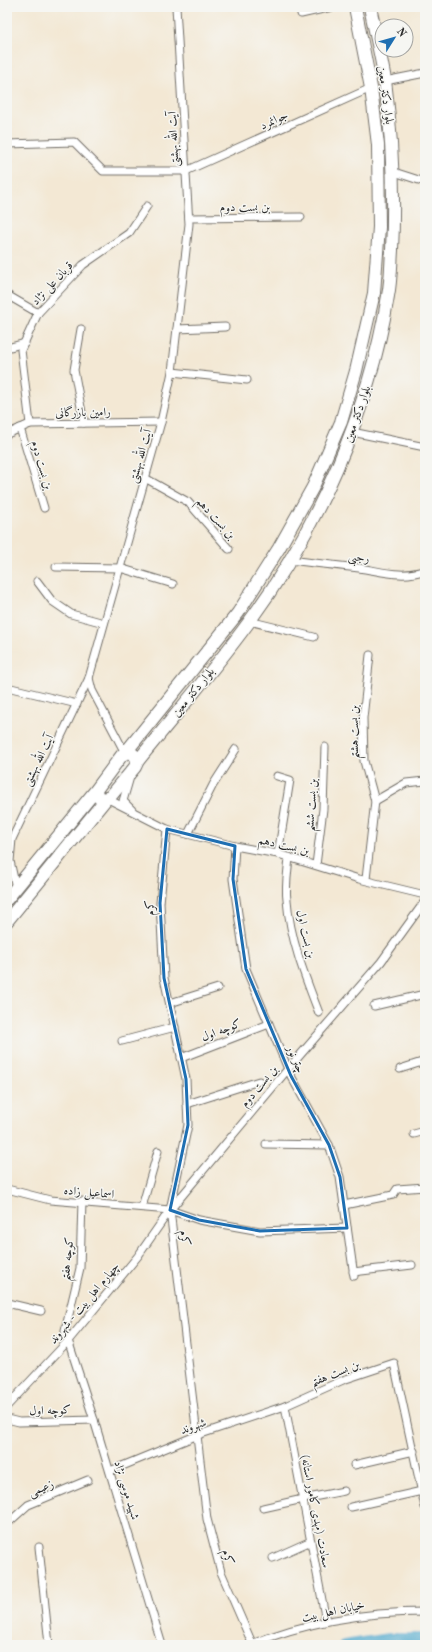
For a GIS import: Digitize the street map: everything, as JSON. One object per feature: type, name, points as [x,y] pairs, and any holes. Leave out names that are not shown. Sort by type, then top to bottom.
[{"type":"main road","name":"بلوار دکتر معین","points":[[96,790],[98,785],[122,755],[126,753],[238,613],[279,548],[313,487],[341,422],[356,371],[374,293],[379,212],[378,145],[371,88],[355,7]]},
{"type":"main road","name":"بلوار دکتر معین","points":[[107,799],[249,621],[288,560],[326,493],[352,432],[370,375],[389,295],[394,213],[394,172],[385,81],[370,7]]},
{"type":"main road","points":[[126,753],[133,754],[134,767]]},
{"type":"main road","points":[[7,899],[96,790]]},
{"type":"main road","points":[[96,790],[99,798],[107,799]]},
{"type":"main road","points":[[7,921],[107,799]]},
{"type":"street","name":"آیت الله بهشتی","points":[[16,888],[10,861],[12,839],[89,678],[161,422],[172,372],[188,218],[176,7]]},
{"type":"street","points":[[301,14],[332,7]]},
{"type":"street","points":[[385,81],[425,73]]},
{"type":"street","name":"جوانمرد","points":[[186,171],[371,88]]},
{"type":"street","points":[[7,144],[74,142],[103,171],[186,171]]},
{"type":"street","points":[[394,172],[425,182]]},
{"type":"street","name":"قربان علی نژاد","points":[[30,424],[21,350],[38,313],[83,266],[129,233],[147,206]]},
{"type":"street","name":"بن بست دوم","points":[[188,218],[301,217]]},
{"type":"street","points":[[7,295],[38,313]]},
{"type":"street","points":[[177,329],[225,327]]},
{"type":"street","points":[[82,329],[74,370],[84,423]]},
{"type":"street","points":[[7,348],[25,343]]},
{"type":"street","points":[[172,372],[247,380]]},
{"type":"street","name":"رامین بازرگانی","points":[[7,434],[30,424],[161,422]]},
{"type":"street","name":"بن بست دوم","points":[[20,428],[44,508]]},
{"type":"street","points":[[352,432],[425,447]]},
{"type":"street","name":"بن بست دهم","points":[[145,478],[188,502],[229,549]]},
{"type":"street","name":"رجبی","points":[[288,560],[361,568],[390,574],[416,574],[425,570]]},
{"type":"street","points":[[56,567],[120,569],[173,584]]},
{"type":"street","points":[[37,581],[52,601],[72,614],[104,623]]},
{"type":"street","points":[[249,621],[314,637]]},
{"type":"street","name":"بن بست هشتم","points":[[366,880],[375,801],[364,761],[363,718],[370,655]]},
{"type":"street","points":[[89,678],[92,690],[126,753]]},
{"type":"street","points":[[7,687],[77,704]]},
{"type":"street","name":"بن بست ششم","points":[[316,865],[323,809],[325,747]]},
{"type":"street","points":[[188,834],[213,785],[236,749]]},
{"type":"street","points":[[134,767],[122,801],[138,815]]},
{"type":"street","points":[[277,776],[290,780],[278,854]]},
{"type":"street","points":[[375,801],[406,784],[425,781]]},
{"type":"street","points":[[107,799],[138,815]]},
{"type":"street","name":"بن بست دهم","points":[[138,815],[167,829],[235,846],[278,854],[366,880],[425,895]]},
{"type":"street","name":"کرم","points":[[167,829],[160,903],[164,978],[186,1079],[188,1125],[170,1210],[207,1519],[221,1572],[250,1644]]},
{"type":"street","name":"چتر نور","points":[[235,846],[233,880],[246,969],[288,1069],[329,1145],[340,1177],[354,1274],[412,1265]]},
{"type":"street","name":"بن بست اول","points":[[289,857],[287,899],[294,941],[318,1013]]},
{"type":"street","name":"بن بست دوم","points":[[170,1210],[380,962],[425,902]]},
{"type":"street","points":[[170,1003],[218,988]]},
{"type":"street","points":[[374,1006],[425,994]]},
{"type":"street","name":"کوچه اول","points":[[181,1058],[269,1024]]},
{"type":"street","points":[[122,1041],[175,1027]]},
{"type":"street","points":[[400,1069],[425,1061]]},
{"type":"street","points":[[187,1104],[259,1082]]},
{"type":"street","points":[[414,1134],[425,1131]]},
{"type":"street","points":[[266,1144],[329,1145]]},
{"type":"street","points":[[142,1207],[158,1151]]},
{"type":"street","points":[[344,1205],[393,1195],[397,1189],[425,1187]]},
{"type":"street","name":"اسماعیل زاده","points":[[7,1189],[50,1200],[82,1201],[170,1210],[198,1220],[260,1231],[347,1228]]},
{"type":"street","name":"کوچه هفتم","points":[[68,1341],[65,1331],[80,1268],[82,1201]]},
{"type":"street","name":"چهارم اهل بیت - شهروند","points":[[7,1406],[68,1341],[138,1256],[170,1210]]},
{"type":"street","points":[[7,1303],[41,1311]]},
{"type":"street","name":"شهید موسی نژاد","points":[[68,1341],[110,1471],[162,1645]]},
{"type":"street","name":"بن بست هفتم","points":[[285,1406],[343,1380],[394,1363],[414,1451]]},
{"type":"street","name":"شهروند","points":[[110,1471],[198,1435],[285,1406]]},
{"type":"street","name":"سعادت (مهدی کامور استانه)","points":[[285,1406],[326,1621]]},
{"type":"street","name":"کوچه اول","points":[[7,1419],[19,1422],[94,1420]]},
{"type":"street","points":[[354,1465],[414,1451],[425,1507]]},
{"type":"street","name":"زعیمی","points":[[7,1524],[28,1505],[88,1480]]},
{"type":"street","points":[[263,1508],[302,1498],[344,1491]]},
{"type":"street","points":[[351,1507],[422,1491]]},
{"type":"street","points":[[273,1558],[311,1541]]},
{"type":"street","points":[[39,1547],[49,1645]]},
{"type":"street","name":"خیابان اهل بیت","points":[[250,1644],[326,1621],[387,1612],[425,1612]]},
{"type":"highlighted area","points":[[167,829],[235,846],[233,879],[246,969],[291,1076],[329,1145],[340,1177],[347,1228],[260,1231],[199,1220],[170,1210],[188,1125],[186,1079],[164,978],[160,903]]},
{"type":"waterway","points":[[344,1645],[388,1638],[425,1638]]}]
